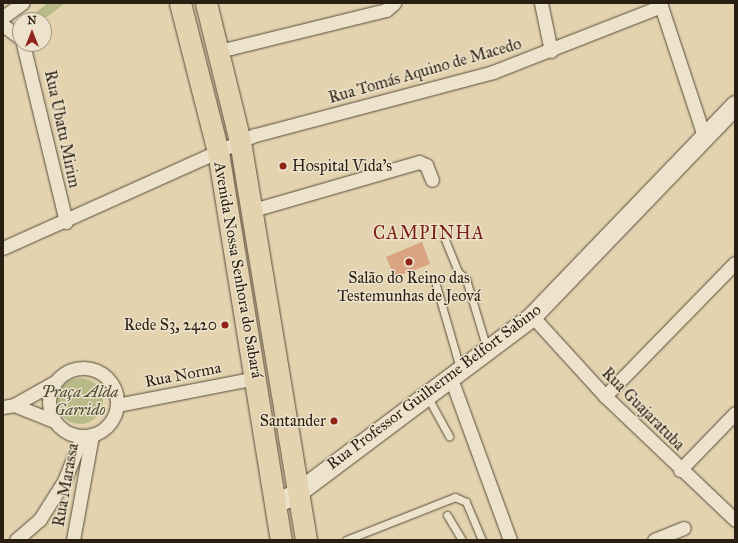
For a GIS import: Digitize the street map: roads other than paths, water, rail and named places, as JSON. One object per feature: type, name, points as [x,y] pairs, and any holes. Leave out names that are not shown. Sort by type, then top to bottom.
[{"type":"main road","name":"Avenida Nossa Senhora do Sabará","points":[[180,3],[218,152],[256,378],[281,540]]},
{"type":"main road","name":"Avenida Nossa Senhora do Sabará","points":[[206,3],[240,141],[253,210],[306,540]]},
{"type":"street","points":[[3,17],[22,3]]},
{"type":"street","points":[[219,52],[386,10],[394,3]]},
{"type":"street","points":[[541,3],[551,51]]},
{"type":"street","points":[[660,4],[704,136]]},
{"type":"street","name":"Rua Tomás Aquino de Macedo","points":[[3,248],[66,222],[240,141],[493,72],[551,51],[660,4]]},
{"type":"street","points":[[3,25],[12,32]]},
{"type":"street","name":"Rua Ubatu Mirim","points":[[25,52],[66,222]]},
{"type":"street","name":"Rua Professor Guilherme Belfort Sabino","points":[[275,504],[298,492],[455,372],[532,316],[735,105]]},
{"type":"street","points":[[253,210],[420,162],[426,165],[432,180]]},
{"type":"street","points":[[605,396],[735,263]]},
{"type":"street","name":"Rua Guajaratuba","points":[[532,316],[605,396],[680,470],[735,520]]},
{"type":"street","points":[[78,368],[100,372],[115,389],[117,405],[108,426],[87,436],[66,432],[54,421],[8,406],[55,382],[78,368]]},
{"type":"street","points":[[455,372],[510,540]]},
{"type":"street","name":"Rua Norma","points":[[117,405],[256,378]]},
{"type":"street","points":[[54,421],[49,405],[55,382]]},
{"type":"street","points":[[680,470],[735,413]]},
{"type":"street","points":[[16,540],[40,519],[64,481],[87,436]]},
{"type":"street","name":"Rua Marassa","points":[[73,540],[87,436]]},
{"type":"street","points":[[654,540],[684,528]]},
{"type":"lane","points":[[444,236],[458,272],[466,279],[487,349]]},
{"type":"lane","points":[[436,285],[455,372]]},
{"type":"lane","points":[[426,394],[449,436]]},
{"type":"lane","points":[[346,540],[455,497],[466,502],[482,540]]},
{"type":"lane","points":[[447,515],[462,540]]},
{"type":"place","name":"Hospital Vida's","points":[[283,166]]},
{"type":"place","name":"Salão do Reino das Testemunhas de Jeová","points":[[409,262]]},
{"type":"place","name":"Rede S3, 2420","points":[[225,325]]},
{"type":"place","name":"Santander","points":[[334,421]]},
{"type":"district","name":"CAMPINHA","points":[[429,233]]},
{"type":"park label","name":"Praça Alda Garrido","points":[[80,401]]}]
